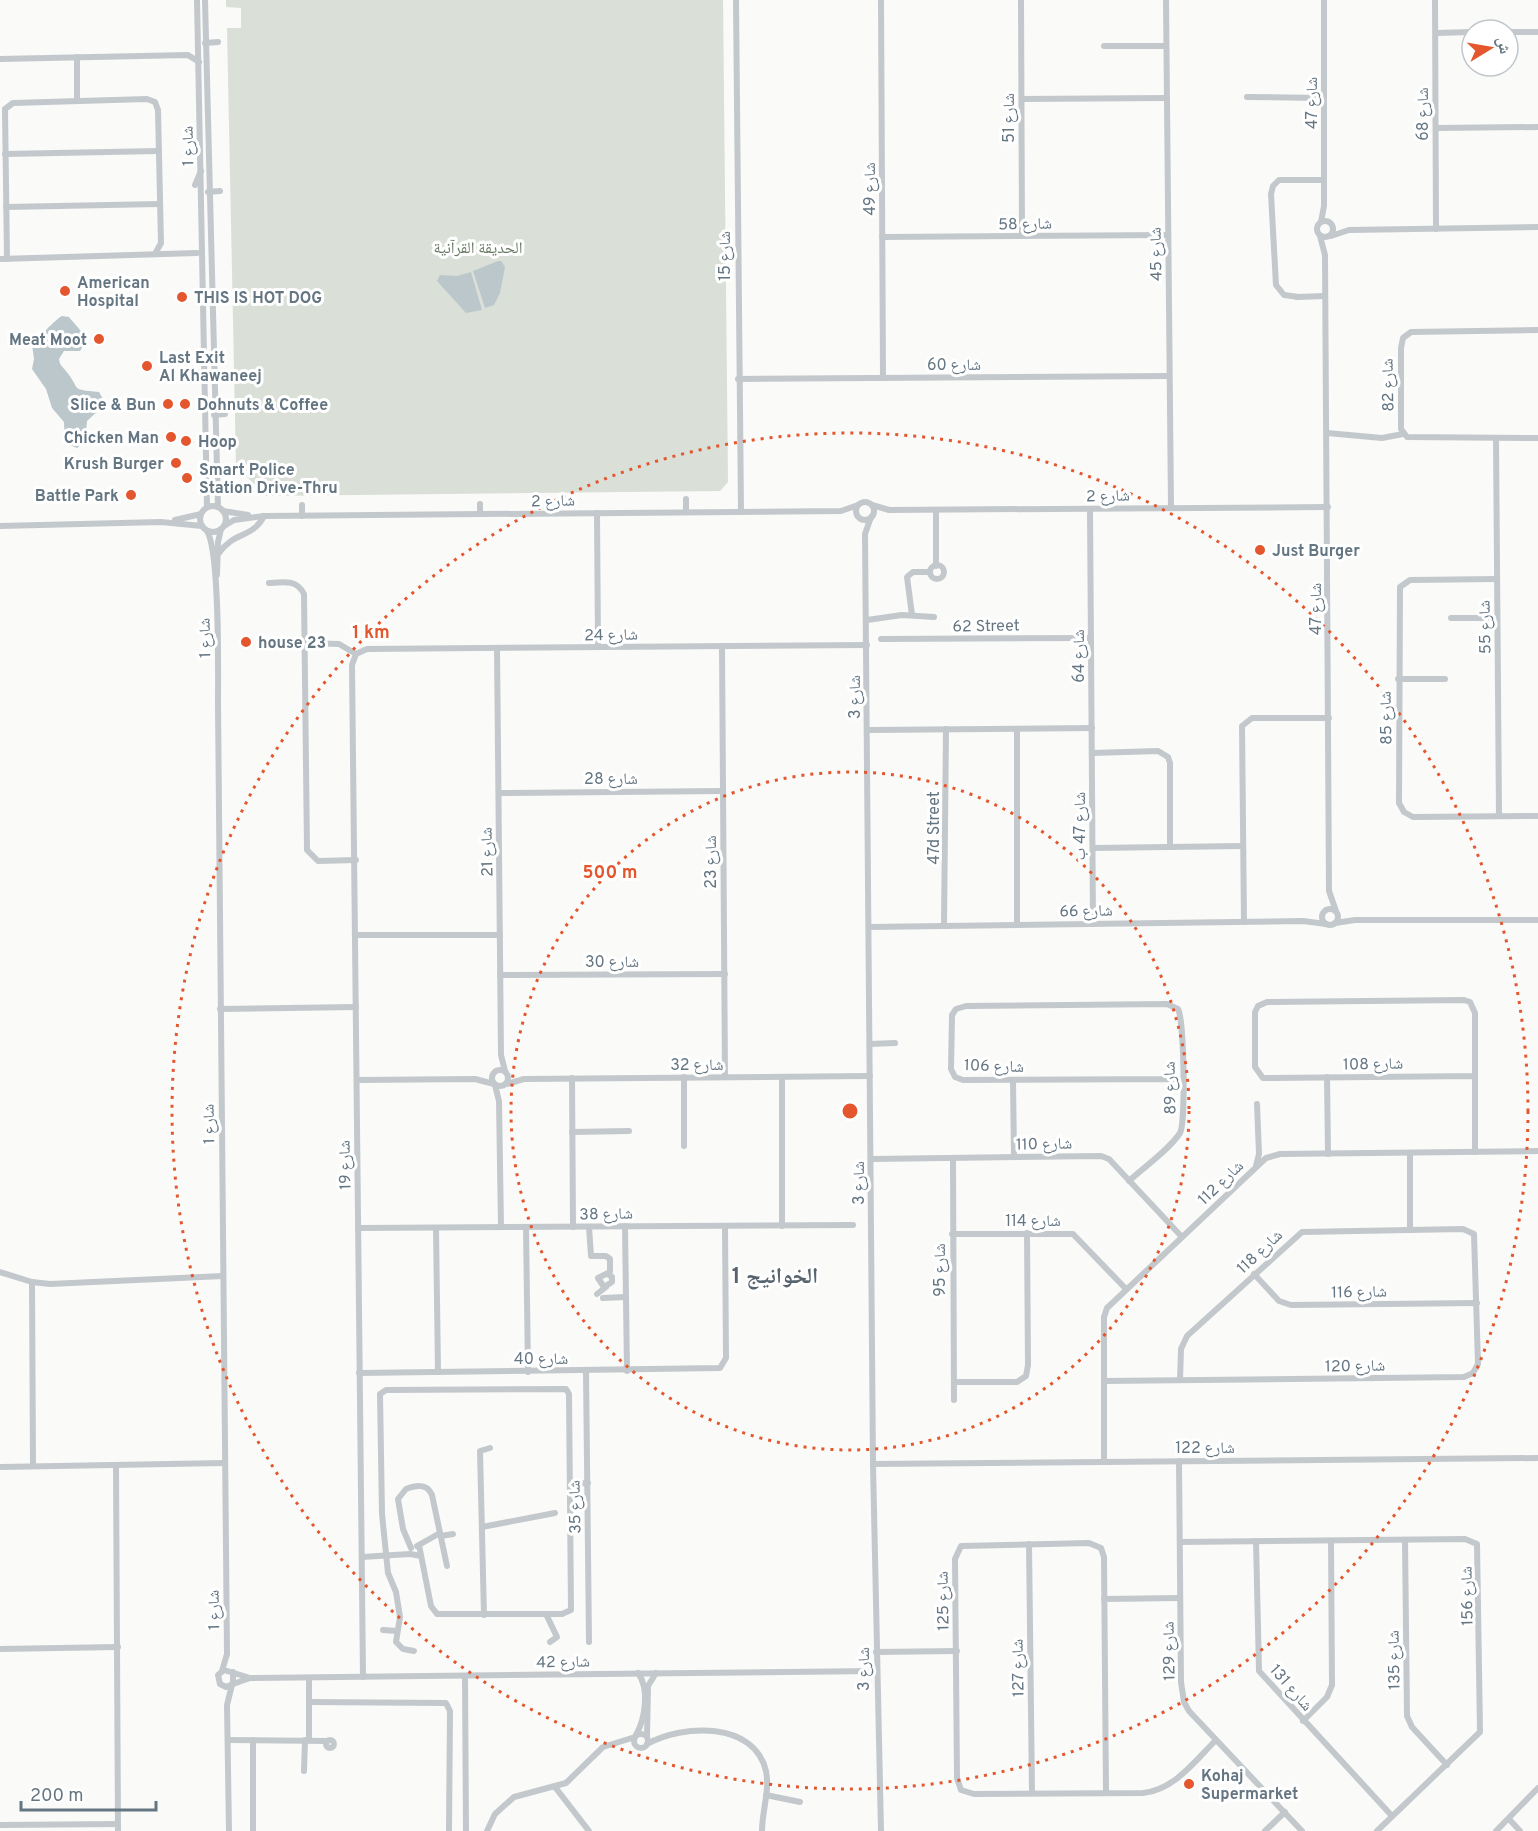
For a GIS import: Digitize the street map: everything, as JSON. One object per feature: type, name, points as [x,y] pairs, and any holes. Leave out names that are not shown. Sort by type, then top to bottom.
[{"type":"street","name":"شارع 1","points":[[197,0],[207,507]]},
{"type":"street","name":"شارع 1","points":[[205,0],[214,415],[220,509]]},
{"type":"street","name":"شارع 15","points":[[736,0],[741,512]]},
{"type":"street","name":"شارع 49","points":[[881,0],[883,378]]},
{"type":"street","name":"شارع 51","points":[[1021,0],[1022,236]]},
{"type":"street","name":"شارع 45","points":[[1166,0],[1171,508]]},
{"type":"street","name":"شارع 47","points":[[1321,222],[1324,206],[1324,0]]},
{"type":"street","name":"شارع 68","points":[[1435,0],[1436,229]]},
{"type":"street","points":[[1436,33],[1460,32]]},
{"type":"street","points":[[1520,32],[1538,32]]},
{"type":"street","points":[[206,43],[218,42]]},
{"type":"street","points":[[1104,46],[1166,46]]},
{"type":"street","points":[[188,55],[198,47]]},
{"type":"street","points":[[0,59],[188,55],[199,62]]},
{"type":"street","points":[[76,57],[77,101]]},
{"type":"street","points":[[1247,97],[1324,98]]},
{"type":"street","points":[[1022,99],[1166,98]]},
{"type":"street","points":[[155,254],[161,243],[158,107],[153,100],[7,105],[4,110],[6,207],[3,259],[197,253]]},
{"type":"street","points":[[1436,128],[1538,127]]},
{"type":"street","points":[[5,154],[159,151]]},
{"type":"street","points":[[195,184],[201,171]]},
{"type":"street","points":[[1324,180],[1298,180],[1278,184],[1272,203],[1274,265],[1278,290],[1287,296],[1326,296]]},
{"type":"street","points":[[208,192],[220,191]]},
{"type":"street","points":[[6,207],[160,204]]},
{"type":"street","name":"شارع 47","points":[[1324,206],[1331,224]]},
{"type":"street","points":[[1349,230],[1321,222],[1317,229],[1320,236],[1330,236],[1349,230],[1538,227]]},
{"type":"street","points":[[1330,236],[1334,230],[1331,224]]},
{"type":"street","name":"شارع 58","points":[[882,237],[1168,235]]},
{"type":"street","name":"شارع 47","points":[[1320,236],[1325,255],[1328,507],[1329,891],[1324,912]]},
{"type":"street","name":"شارع 47","points":[[1325,255],[1330,236]]},
{"type":"street","points":[[161,243],[169,254]]},
{"type":"street","name":"شارع 82","points":[[1538,330],[1406,334],[1401,342],[1403,434],[1412,439],[1538,438]]},
{"type":"street","name":"شارع 60","points":[[738,379],[1169,376]]},
{"type":"street","points":[[214,415],[225,414]]},
{"type":"street","points":[[1327,433],[1382,438],[1403,434]]},
{"type":"street","name":"شارع 55","points":[[1496,438],[1499,816]]},
{"type":"street","points":[[686,499],[686,512]]},
{"type":"street","points":[[865,502],[872,506],[872,516],[865,520],[858,516],[858,505],[865,502]]},
{"type":"street","points":[[480,504],[480,514]]},
{"type":"street","points":[[302,505],[302,516]]},
{"type":"street","name":"شارع 2","points":[[842,511],[858,505]]},
{"type":"street","name":"شارع 2","points":[[872,506],[889,510],[1328,507]]},
{"type":"street","points":[[0,526],[165,522],[201,514],[207,507],[220,509],[226,518],[223,527],[205,529],[165,522]]},
{"type":"street","name":"شارع 64","points":[[1090,508],[1092,728]]},
{"type":"street","name":"شارع 2","points":[[220,509],[264,516]]},
{"type":"street","name":"شارع 2","points":[[872,516],[889,510]]},
{"type":"street","points":[[936,510],[936,566]]},
{"type":"street","name":"شارع 2","points":[[223,527],[234,520],[264,516],[842,511],[858,516]]},
{"type":"street","points":[[597,513],[598,647]]},
{"type":"street","points":[[201,514],[205,529]]},
{"type":"street","points":[[218,554],[230,540],[256,529],[264,516]]},
{"type":"street","name":"شارع 3","points":[[858,516],[865,534],[867,620],[873,1464],[881,1831]]},
{"type":"street","name":"شارع 3","points":[[865,534],[872,516]]},
{"type":"street","name":"شارع 1","points":[[222,1685],[218,1679],[226,1654],[225,1464],[216,594],[218,554],[223,527]]},
{"type":"street","name":"شارع 1","points":[[205,529],[212,542],[216,594]]},
{"type":"street","points":[[931,567],[942,567],[942,577],[933,577],[930,572],[931,567]]},
{"type":"street","points":[[912,615],[907,577],[913,572],[930,572]]},
{"type":"street","name":"شارع 85","points":[[1497,579],[1410,580],[1402,583],[1398,591],[1399,798],[1404,813],[1413,817],[1538,816]]},
{"type":"street","points":[[269,583],[292,582],[302,589],[305,600],[308,850],[318,861],[356,860]]},
{"type":"street","points":[[867,620],[912,615],[934,617]]},
{"type":"street","points":[[1451,618],[1497,618]]},
{"type":"street","name":"62 Street","points":[[880,639],[1091,638]]},
{"type":"street","points":[[305,643],[339,644],[356,654]]},
{"type":"street","name":"شارع 24","points":[[356,654],[367,649],[867,645]]},
{"type":"street","name":"شارع 23","points":[[722,646],[725,1077]]},
{"type":"street","name":"شارع 21","points":[[497,648],[501,1055],[506,1072],[506,1085]]},
{"type":"street","name":"شارع 19","points":[[356,654],[352,665],[356,860],[363,1677]]},
{"type":"street","points":[[1398,679],[1445,679]]},
{"type":"street","points":[[1244,922],[1244,722],[1250,718],[1329,718]]},
{"type":"street","points":[[868,730],[1092,728]]},
{"type":"street","name":"شارع 47 ب","points":[[1092,728],[1093,924]]},
{"type":"street","name":"47d Street","points":[[944,926],[946,729]]},
{"type":"street","points":[[1017,729],[1017,925]]},
{"type":"street","points":[[1092,753],[1158,751],[1166,754],[1170,763],[1170,847]]},
{"type":"street","name":"شارع 28","points":[[499,793],[723,791]]},
{"type":"street","points":[[1093,848],[1243,846]]},
{"type":"street","name":"شارع 47","points":[[1329,891],[1336,912]]},
{"type":"street","points":[[1355,920],[1330,909],[1324,912],[1322,919],[1326,924],[1355,920],[1538,920]]},
{"type":"street","name":"شارع 66","points":[[1303,921],[1324,912]]},
{"type":"street","points":[[1335,924],[1338,918],[1336,912]]},
{"type":"street","name":"شارع 66","points":[[869,927],[1303,921],[1326,924]]},
{"type":"street","points":[[355,935],[500,934]]},
{"type":"street","name":"شارع 30","points":[[500,975],[725,974]]},
{"type":"street","name":"شارع 108","points":[[1464,1000],[1472,1004],[1475,1076],[1272,1078],[1258,1075],[1255,1061],[1255,1012],[1261,1004],[1276,1003],[1464,1000]]},
{"type":"street","name":"شارع 106","points":[[1178,1009],[1167,1004],[966,1006],[956,1009],[951,1021],[951,1069],[956,1077],[963,1080],[1182,1079]]},
{"type":"street","points":[[220,1009],[356,1007]]},
{"type":"street","name":"شارع 89","points":[[1129,1180],[1180,1131],[1181,1016],[1178,1009]]},
{"type":"street","points":[[870,1044],[895,1043]]},
{"type":"street","name":"شارع 21","points":[[495,1084],[492,1078],[501,1055]]},
{"type":"street","points":[[476,1079],[495,1072],[506,1072]]},
{"type":"street","name":"شارع 32","points":[[506,1072],[524,1079]]},
{"type":"street","name":"شارع 32","points":[[495,1084],[506,1085],[524,1079],[870,1076]]},
{"type":"street","points":[[1475,1076],[1475,1152]]},
{"type":"street","points":[[684,1077],[684,1146]]},
{"type":"street","points":[[782,1077],[782,1226]]},
{"type":"street","points":[[1327,1077],[1328,1154]]},
{"type":"street","points":[[572,1078],[573,1227]]},
{"type":"street","points":[[357,1080],[476,1079],[495,1084],[499,1101],[501,1227]]},
{"type":"street","points":[[1013,1080],[1014,1157]]},
{"type":"street","points":[[499,1101],[506,1085]]},
{"type":"street","points":[[1256,1166],[1259,1147],[1257,1104]]},
{"type":"street","points":[[572,1132],[629,1131]]},
{"type":"street","points":[[1259,1147],[1272,1155],[1538,1151]]},
{"type":"street","points":[[1410,1153],[1410,1229]]},
{"type":"street","name":"شارع 112","points":[[1104,1462],[1105,1312],[1126,1289],[1256,1166],[1272,1155]]},
{"type":"street","name":"شارع 110","points":[[872,1159],[1101,1156],[1109,1159],[1182,1237]]},
{"type":"street","name":"شارع 95","points":[[953,1158],[954,1400]]},
{"type":"street","name":"شارع 38","points":[[358,1228],[854,1225]]},
{"type":"street","points":[[625,1226],[627,1371]]},
{"type":"street","name":"شارع 40","points":[[359,1373],[712,1370],[722,1367],[726,1358],[725,1226]]},
{"type":"street","points":[[526,1227],[528,1372]]},
{"type":"street","points":[[589,1227],[590,1254],[609,1258],[610,1272],[598,1278],[600,1285],[606,1287]]},
{"type":"street","points":[[436,1228],[438,1372]]},
{"type":"street","name":"شارع 118","points":[[1180,1380],[1181,1349],[1184,1340],[1302,1232],[1467,1229],[1474,1234],[1476,1243]]},
{"type":"street","points":[[954,1382],[1017,1382],[1026,1376],[1028,1365],[1027,1233]]},
{"type":"street","name":"شارع 114","points":[[952,1234],[1073,1234],[1126,1289]]},
{"type":"street","name":"شارع 120","points":[[1104,1381],[1464,1377],[1473,1373],[1478,1364],[1476,1243]]},
{"type":"street","points":[[0,1272],[32,1282],[59,1284],[223,1276]]},
{"type":"street","points":[[608,1274],[613,1280]]},
{"type":"street","name":"شارع 116","points":[[1254,1274],[1279,1301],[1291,1305],[1477,1303]]},
{"type":"street","points":[[626,1280],[613,1280],[600,1296],[626,1297]]},
{"type":"street","points":[[32,1282],[33,1466]]},
{"type":"street","name":"شارع 35","points":[[586,1371],[589,1642]]},
{"type":"street","points":[[414,1651],[398,1645],[397,1631],[400,1617],[396,1592],[388,1573],[389,1557],[382,1514],[380,1399],[384,1390],[566,1389],[570,1397],[574,1484],[573,1606],[566,1614],[440,1615],[434,1612],[419,1545]]},
{"type":"street","points":[[484,1615],[480,1451],[490,1448]]},
{"type":"street","name":"شارع 122","points":[[873,1464],[1538,1458]]},
{"type":"street","name":"شارع 129","points":[[1179,1461],[1182,1692],[1189,1711],[1302,1831]]},
{"type":"street","points":[[0,1467],[225,1464]]},
{"type":"street","points":[[0,1825],[118,1828],[116,1465]]},
{"type":"street","points":[[574,1484],[588,1483]]},
{"type":"street","points":[[409,1551],[398,1503],[401,1493],[406,1489],[422,1485],[431,1491],[447,1566]]},
{"type":"street","points":[[482,1527],[555,1513]]},
{"type":"street","points":[[362,1557],[389,1557],[409,1551],[440,1535],[453,1533]]},
{"type":"street","name":"شارع 156","points":[[1180,1542],[1470,1539],[1479,1548],[1481,1728],[1478,1737],[1377,1831]]},
{"type":"street","points":[[1303,1721],[1327,1697],[1332,1685],[1331,1540]]},
{"type":"street","name":"شارع 135","points":[[1405,1540],[1407,1716],[1412,1727],[1447,1765]]},
{"type":"street","name":"شارع 131","points":[[1256,1541],[1259,1671],[1392,1816]]},
{"type":"street","name":"شارع 125","points":[[1106,1792],[1104,1553],[1098,1545],[966,1544],[957,1549],[955,1559],[957,1785],[967,1794],[1143,1792],[1161,1789],[1176,1779],[1216,1740]]},
{"type":"street","name":"شارع 127","points":[[1029,1544],[1032,1793]]},
{"type":"street","points":[[409,1551],[421,1556]]},
{"type":"street","points":[[1104,1599],[1180,1598]]},
{"type":"street","points":[[546,1614],[557,1638],[550,1642]]},
{"type":"street","points":[[383,1630],[397,1631]]},
{"type":"street","points":[[0,1648],[118,1647]]},
{"type":"street","points":[[876,1652],[957,1651]]},
{"type":"street","name":"شارع 1","points":[[226,1654],[232,1672],[232,1684]]},
{"type":"street","name":"شارع 42","points":[[222,1671],[250,1678]]},
{"type":"street","name":"شارع 42","points":[[222,1685],[250,1678],[876,1671]]},
{"type":"street","points":[[638,1673],[644,1686],[644,1711],[635,1739],[640,1748],[647,1739],[648,1686],[656,1672]]},
{"type":"street","points":[[465,1676],[466,1831]]},
{"type":"street","points":[[304,1771],[309,1677]]},
{"type":"street","points":[[227,1705],[232,1684]]},
{"type":"street","points":[[222,1685],[227,1705],[229,1831]]},
{"type":"street","points":[[309,1702],[446,1703],[450,1711],[449,1831]]},
{"type":"street","points":[[647,1739],[703,1731],[735,1735],[753,1747],[764,1764],[767,1783],[762,1831]]},
{"type":"street","points":[[488,1831],[495,1814],[514,1797],[530,1790],[555,1787],[573,1779],[590,1757],[603,1747],[635,1739],[643,1734],[647,1739]]},
{"type":"street","points":[[228,1740],[327,1741]]},
{"type":"street","points":[[252,1740],[253,1831]]},
{"type":"street","points":[[555,1787],[589,1831]]},
{"type":"street","points":[[1496,1831],[1538,1788]]},
{"type":"street","points":[[766,1795],[800,1802]]},
{"type":"street","points":[[1265,1831],[1285,1812]]},
{"type":"street","points":[[1509,1819],[1520,1831]]},
{"type":"green space","name":"الحديقة القرآنية","points":[[226,0],[723,0],[728,482],[720,491],[266,496],[236,466],[227,28],[241,28],[241,8],[226,7]]},
{"type":"shaded area","points":[[501,261],[505,267],[500,293],[494,305],[485,308],[473,271]]},
{"type":"shaded area","points":[[471,272],[482,310],[466,313],[437,281],[440,275],[457,276]]},
{"type":"shaded area","points":[[62,316],[69,317],[86,341],[80,351],[64,351],[59,359],[61,365],[77,388],[99,392],[103,399],[101,408],[87,421],[85,441],[77,448],[65,443],[64,422],[52,408],[46,389],[32,369],[34,359],[32,345]]},
{"type":"place","name":"American Hospital","points":[[65,291]]},
{"type":"place","name":"THIS IS HOT DOG","points":[[182,297]]},
{"type":"place","name":"Meat Moot","points":[[99,339]]},
{"type":"place","name":"Last Exit Al Khawaneej","points":[[147,366]]},
{"type":"place","name":"Slice & Bun","points":[[168,404]]},
{"type":"place","name":"Dohnuts & Coffee","points":[[185,404]]},
{"type":"place","name":"Chicken Man","points":[[171,437]]},
{"type":"place","name":"Hoop","points":[[186,441]]},
{"type":"place","name":"Krush Burger","points":[[176,463]]},
{"type":"place","name":"Smart Police Station Drive-Thru","points":[[187,478]]},
{"type":"place","name":"Battle Park","points":[[131,495]]},
{"type":"place","name":"Just Burger","points":[[1260,550]]},
{"type":"place","name":"house 23","points":[[246,642]]},
{"type":"place","name":"Kohaj Supermarket","points":[[1189,1784]]},
{"type":"district","name":"الخوانيج 1","points":[[775,1275]]}]
